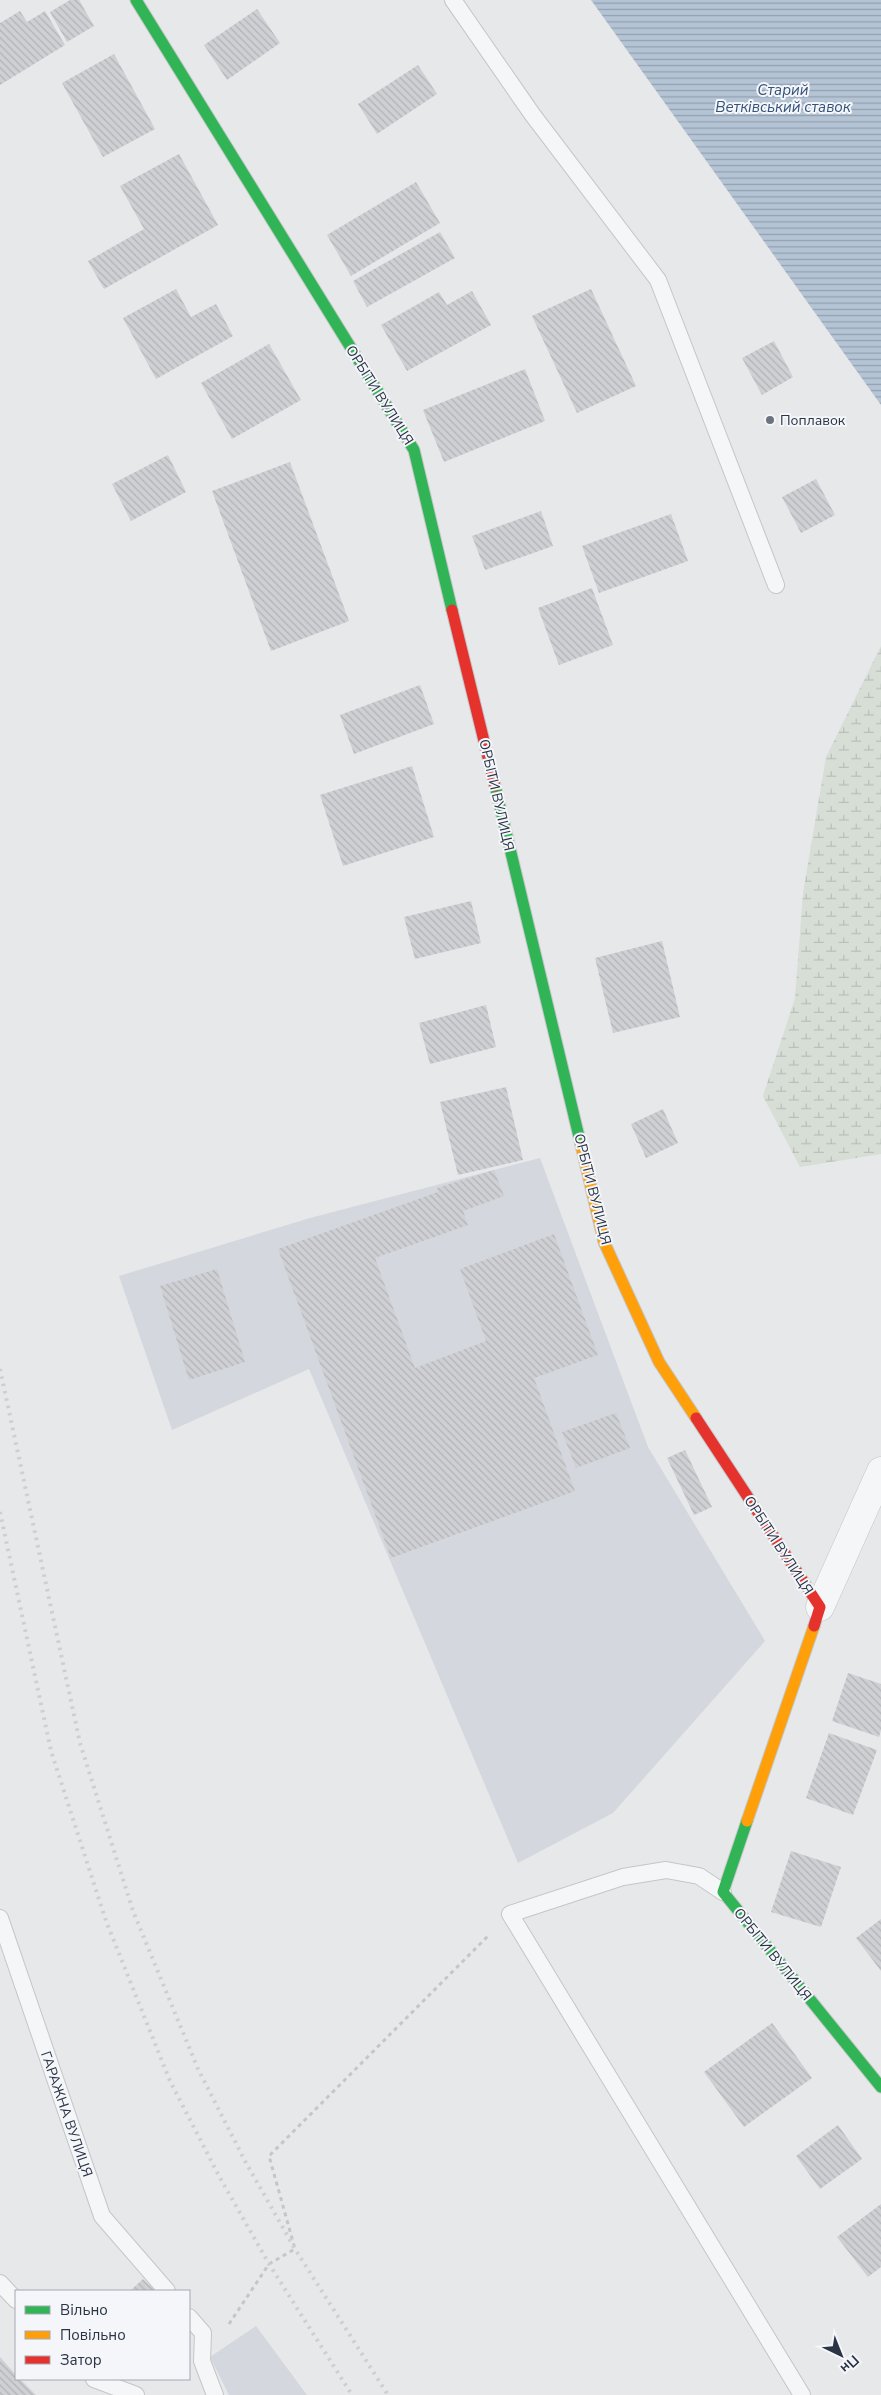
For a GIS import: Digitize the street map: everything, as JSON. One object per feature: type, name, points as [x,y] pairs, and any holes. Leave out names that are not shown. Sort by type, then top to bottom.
[{"type":"street","name":"ОРБІТИ ВУЛИЦЯ","points":[[136,0],[414,450],[604,1242],[659,1362],[820,1607]]},
{"type":"street","name":"ОРБІТИ ВУЛИЦЯ","points":[[881,1471],[820,1607],[723,1892],[881,2087]]},
{"type":"lane","points":[[453,0],[532,114],[658,280],[776,585]]},
{"type":"lane","points":[[723,1892],[699,1876],[666,1870],[623,1877],[510,1914],[802,2395]]},
{"type":"lane","name":"ГАРАЖНА ВУЛИЦЯ","points":[[0,1918],[102,2216],[166,2290]]},
{"type":"lane","points":[[0,2283],[15,2299]]},
{"type":"lane","points":[[190,2318],[203,2333],[202,2361],[215,2395]]},
{"type":"lane","points":[[97,2380],[136,2395]]},
{"type":"path","points":[[203,2333],[226,2328],[269,2264],[295,2249],[269,2156],[510,1914]]},
{"type":"shaded area","points":[[540,1158],[648,1447],[765,1641],[613,1813],[518,1863],[309,1369],[172,1430],[119,1276],[310,1218]]},
{"type":"shaded area","points":[[256,2326],[307,2395],[229,2395],[210,2357]]},
{"type":"green space","points":[[881,646],[881,1154],[800,1167],[763,1096],[795,998],[803,893],[826,757]]},
{"type":"water","name":"Старий Ветківський ставок","points":[[591,0],[881,0],[881,405]]},
{"type":"building","points":[[70,0],[79,0],[94,26],[67,42],[50,12]]},
{"type":"building","points":[[257,9],[280,43],[227,80],[204,45]]},
{"type":"building","points":[[20,11],[27,22],[45,11],[65,45],[0,85],[0,23]]},
{"type":"building","points":[[114,54],[155,129],[103,157],[62,83]]},
{"type":"building","points":[[418,65],[437,94],[377,134],[358,104]]},
{"type":"building","points":[[179,154],[218,225],[104,289],[88,261],[144,229],[120,186]]},
{"type":"building","points":[[416,182],[440,223],[351,276],[327,235]]},
{"type":"building","points":[[440,232],[455,258],[367,307],[353,281]]},
{"type":"building","points":[[176,289],[191,317],[216,304],[233,336],[156,379],[123,318]]},
{"type":"building","points":[[591,289],[636,386],[577,413],[532,316]]},
{"type":"building","points":[[472,291],[491,325],[407,371],[381,325],[439,292],[447,305]]},
{"type":"building","points":[[774,341],[793,377],[762,395],[742,358]]},
{"type":"building","points":[[269,344],[301,400],[232,439],[201,383]]},
{"type":"building","points":[[525,369],[545,421],[444,462],[423,410]]},
{"type":"building","points":[[168,455],[186,492],[131,521],[112,484]]},
{"type":"building","points":[[290,462],[349,621],[271,651],[212,491]]},
{"type":"building","points":[[816,479],[835,515],[801,533],[782,497]]},
{"type":"building","points":[[541,511],[553,546],[485,570],[472,536]]},
{"type":"building","points":[[671,514],[688,561],[599,593],[582,546]]},
{"type":"building","points":[[592,588],[613,645],[559,665],[538,608]]},
{"type":"building","points":[[420,685],[434,724],[354,754],[340,715]]},
{"type":"building","points":[[412,766],[434,837],[343,866],[320,795]]},
{"type":"building","points":[[471,901],[481,943],[415,959],[404,917]]},
{"type":"building","points":[[662,941],[680,1017],[613,1033],[595,958]]},
{"type":"building","points":[[486,1005],[496,1047],[430,1064],[419,1023]]},
{"type":"building","points":[[506,1087],[523,1160],[458,1175],[440,1102]]},
{"type":"building","points":[[663,1109],[678,1143],[646,1158],[631,1124]]},
{"type":"building","points":[[494,1170],[504,1196],[463,1211],[468,1225],[375,1258],[415,1368],[486,1341],[460,1269],[554,1234],[598,1355],[534,1378],[575,1491],[391,1558],[278,1249],[438,1192],[437,1188]]},
{"type":"building","points":[[217,1269],[245,1362],[189,1380],[160,1286]]},
{"type":"building","points":[[616,1413],[630,1448],[576,1468],[562,1432]]},
{"type":"building","points":[[685,1450],[712,1507],[694,1515],[667,1458]]},
{"type":"building","points":[[848,1673],[881,1684],[881,1730],[879,1737],[832,1721]]},
{"type":"building","points":[[829,1733],[877,1750],[853,1815],[806,1798]]},
{"type":"building","points":[[791,1851],[841,1867],[821,1927],[771,1912]]},
{"type":"building","points":[[881,1919],[881,1971],[856,1938]]},
{"type":"building","points":[[772,2023],[812,2078],[744,2127],[704,2072]]},
{"type":"building","points":[[838,2125],[862,2159],[820,2189],[796,2156]]},
{"type":"building","points":[[881,2204],[881,2267],[868,2277],[837,2237]]},
{"type":"building","points":[[143,2279],[155,2290],[131,2290]]},
{"type":"building","points":[[0,2357],[15,2374],[15,2380],[21,2380],[36,2395],[0,2395]]},
{"type":"railway","points":[[0,1369],[80,1743],[133,1911],[198,2069],[245,2161],[295,2249],[388,2395]]},
{"type":"railway","points":[[0,1512],[51,1751],[106,1921],[170,2081],[219,2176],[269,2264],[352,2395]]},
{"type":"traffic: fast","points":[[136,0],[414,450],[452,610]]},
{"type":"traffic: fast","points":[[495,786],[581,1145]]},
{"type":"traffic: fast","points":[[747,1821],[723,1892],[881,2087]]},
{"type":"traffic: slow","points":[[581,1145],[604,1242],[659,1362],[696,1418]]},
{"type":"traffic: slow","points":[[747,1821],[814,1626]]},
{"type":"traffic: jam","points":[[452,610],[495,786]]},
{"type":"traffic: jam","points":[[696,1418],[820,1607],[814,1626]]},
{"type":"place","name":"Поплавок","points":[[770,420]]}]
